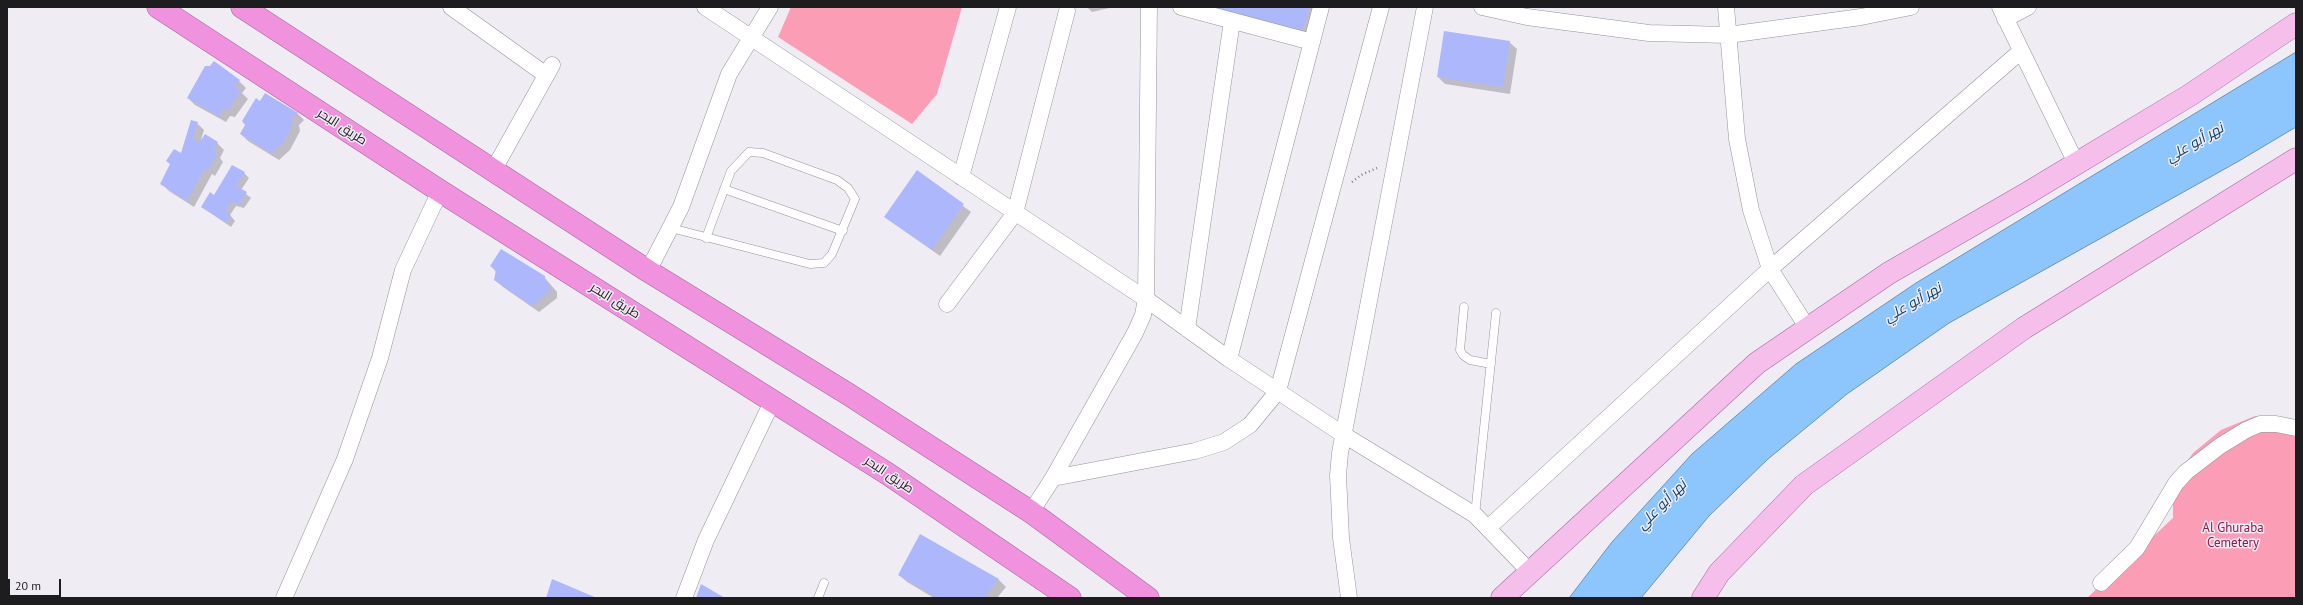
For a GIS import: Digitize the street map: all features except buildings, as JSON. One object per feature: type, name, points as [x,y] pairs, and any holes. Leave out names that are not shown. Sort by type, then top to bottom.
[{"type":"highway","name":"طريق البحر","points":[[158,7],[440,191],[888,474],[1058,595]]},
{"type":"highway","points":[[242,7],[494,169],[648,271],[848,394],[1031,512],[1148,598]]},
{"type":"main road","points":[[1502,598],[1531,573],[1757,363],[1807,327],[1889,273],[2190,95],[2296,24]]},
{"type":"main road","points":[[1703,598],[1719,573],[1804,485],[2024,328],[2296,159]]},
{"type":"street","points":[[451,7],[549,70],[494,169]]},
{"type":"street","points":[[705,7],[721,12],[752,36],[1146,300],[1230,359],[1344,435],[1475,515],[1531,573]]},
{"type":"street","points":[[648,271],[671,228],[689,186],[729,74],[770,7]]},
{"type":"street","points":[[961,177],[1008,7]]},
{"type":"street","points":[[1031,512],[1053,478],[1140,324],[1146,300],[1149,7]]},
{"type":"street","points":[[1181,7],[1312,42]]},
{"type":"street","points":[[1230,359],[1321,7]]},
{"type":"street","points":[[1053,478],[1195,451],[1224,442],[1250,425],[1278,391],[1381,7]]},
{"type":"street","points":[[1349,598],[1342,538],[1338,475],[1344,435],[1425,7]]},
{"type":"street","points":[[1482,7],[1527,17],[1650,33],[1728,35],[1861,17],[1911,7]]},
{"type":"street","points":[[1726,7],[1737,139],[1751,210],[1770,269],[1807,327]]},
{"type":"street","points":[[2028,7],[2002,13],[2076,163]]},
{"type":"street","points":[[947,304],[1015,213],[1067,11]]},
{"type":"street","points":[[1187,329],[1232,21]]},
{"type":"street","points":[[1488,528],[1770,269],[2021,51]]},
{"type":"street","points":[[284,598],[345,459],[380,358],[403,270],[440,191]]},
{"type":"street","points":[[684,598],[706,540],[773,400]]},
{"type":"street","points":[[2102,583],[2137,548],[2176,483],[2186,472],[2220,446],[2246,430],[2260,424],[2276,424],[2296,428]]},
{"type":"lane","points":[[671,228],[706,238],[810,264],[824,263],[832,254],[856,199],[848,188],[837,180],[762,153],[749,152],[731,171],[706,238]]},
{"type":"lane","points":[[724,189],[843,231]]},
{"type":"lane","points":[[1464,307],[1460,350],[1470,360],[1491,364]]},
{"type":"lane","points":[[1475,515],[1496,313]]},
{"type":"lane","points":[[818,598],[824,583]]},
{"type":"path","points":[[1330,200],[1361,175],[1396,160]]},
{"type":"green space","points":[[791,7],[962,7],[937,94],[912,124],[778,37]]},
{"type":"green space","name":"Al Ghuraba Cemetery","points":[[2255,416],[2296,423],[2296,598],[2087,598],[2173,518],[2173,482],[2193,453],[2221,430]]},
{"type":"water","name":"نهر أبو علي","points":[[2296,52],[2296,127],[2239,161],[1949,323],[1847,394],[1768,459],[1709,516],[1641,598],[1569,598],[1612,542],[1692,454],[1796,364],[1916,283]]}]
